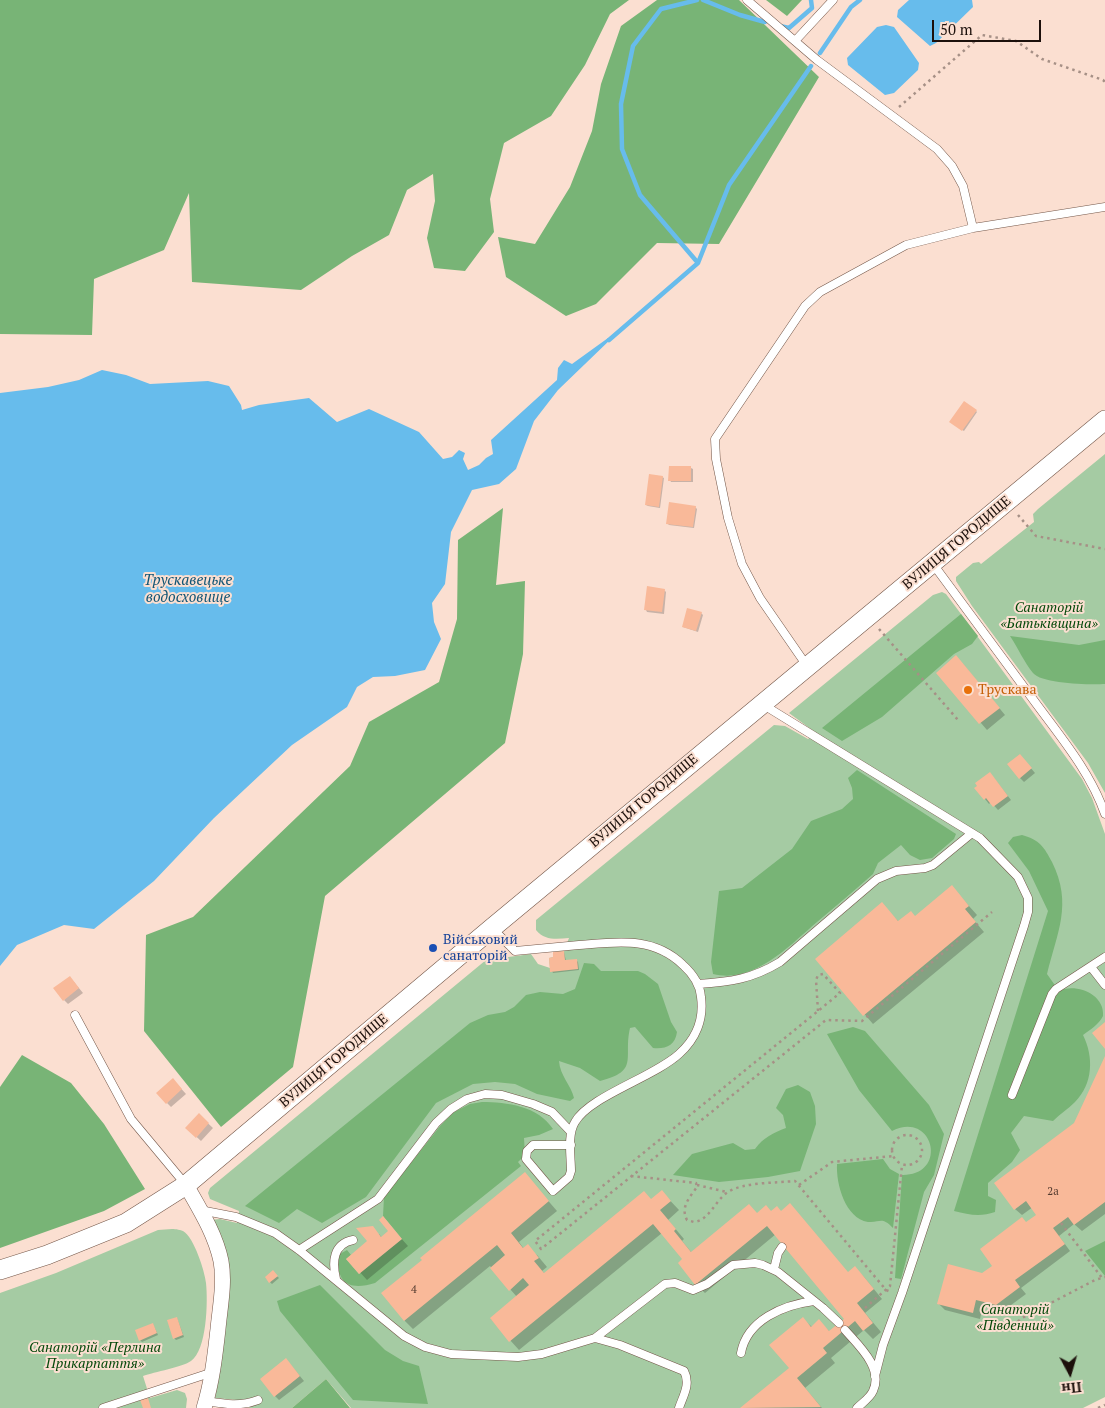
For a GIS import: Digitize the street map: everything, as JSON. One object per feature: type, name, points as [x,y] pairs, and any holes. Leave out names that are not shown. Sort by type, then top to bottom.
[{"type":"street","name":"ВУЛИЦЯ ГОРОДИЩЕ","points":[[0,1270],[47,1255],[126,1223],[186,1185],[492,928],[1105,420]]},
{"type":"street","points":[[186,1185],[211,1233],[220,1260],[222,1274],[213,1372],[205,1404]]},
{"type":"lane","points":[[747,0],[817,60],[937,148],[952,166],[963,186],[973,228]]},
{"type":"lane","points":[[795,41],[833,0]]},
{"type":"lane","points":[[807,666],[760,598],[742,564],[728,518],[716,458],[715,439],[805,306],[820,292],[906,245],[973,228],[1105,206]]},
{"type":"lane","points":[[933,564],[1066,744],[1088,776],[1099,796],[1105,814]]},
{"type":"lane","points":[[762,704],[980,838],[1018,877],[1028,898],[1028,912],[902,1293],[883,1345],[873,1390],[870,1396],[857,1408]]},
{"type":"lane","points":[[698,984],[744,979],[764,972],[780,962],[877,879],[896,871],[925,868],[933,865],[972,833]]},
{"type":"lane","points":[[492,928],[515,951],[623,941],[644,944],[676,958],[693,974],[698,984],[701,994],[702,1011],[697,1030],[689,1044],[664,1065],[592,1105],[575,1122],[571,1132],[571,1145],[569,1177],[553,1192],[526,1159],[526,1151],[533,1145],[571,1145]]},
{"type":"lane","points":[[1012,1095],[1052,994],[1056,989],[1105,957]]},
{"type":"lane","points":[[1091,967],[1105,985]]},
{"type":"lane","points":[[75,1014],[131,1119],[186,1185]]},
{"type":"lane","points":[[299,1250],[378,1199],[436,1123],[451,1109],[467,1099],[485,1094],[502,1095],[533,1104],[552,1112],[571,1132]]},
{"type":"lane","points":[[200,1210],[236,1217],[275,1233],[336,1279],[404,1336],[425,1347],[451,1354],[518,1357],[542,1354],[595,1338],[665,1284],[676,1283],[693,1290],[699,1288],[727,1268],[739,1264],[755,1263],[774,1269],[839,1323]]},
{"type":"lane","points":[[336,1279],[334,1263],[336,1250],[347,1241],[353,1240]]},
{"type":"lane","points":[[774,1269],[778,1253],[782,1247]]},
{"type":"lane","points":[[741,1353],[742,1344],[757,1323],[801,1302],[814,1301]]},
{"type":"lane","points":[[845,1330],[874,1368],[875,1376]]},
{"type":"lane","points":[[595,1338],[620,1345],[684,1371],[688,1384],[679,1408]]},
{"type":"lane","points":[[103,1408],[121,1405],[213,1372]]},
{"type":"lane","points":[[205,1404],[237,1405],[258,1400]]},
{"type":"path","points":[[888,113],[904,104],[982,35],[1016,41],[1042,59],[1105,82]]},
{"type":"path","points":[[1018,515],[1036,536],[1105,549]]},
{"type":"path","points":[[879,629],[958,720]]},
{"type":"path","points":[[818,1011],[816,980],[818,975],[823,974],[840,993],[818,1011],[535,1241],[542,1249],[826,1020],[862,1021],[992,912]]},
{"type":"path","points":[[908,1136],[916,1139],[921,1145],[920,1158],[914,1164],[902,1164],[893,1156],[892,1147],[900,1137],[908,1136]]},
{"type":"path","points":[[799,1185],[832,1162],[893,1156]]},
{"type":"path","points":[[865,1308],[890,1286],[902,1164]]},
{"type":"path","points":[[631,1176],[696,1183],[697,1185],[727,1192]]},
{"type":"path","points":[[697,1185],[684,1209],[685,1217],[690,1222],[701,1220],[727,1192],[744,1186],[795,1181],[886,1290],[902,1293]]},
{"type":"path","points":[[1008,1330],[1022,1318],[1095,1280],[1104,1278],[1061,1223]]},
{"type":"path","points":[[1098,1408],[1105,1405]]},
{"type":"green space","points":[[0,0],[629,0],[610,14],[585,65],[551,116],[504,143],[490,199],[494,232],[465,271],[434,268],[427,238],[435,201],[433,174],[407,190],[389,235],[352,256],[301,290],[192,282],[189,193],[164,250],[94,279],[92,335],[0,334]]},
{"type":"green space","points":[[657,0],[739,0],[819,77],[719,244],[657,243],[596,304],[566,316],[506,277],[498,237],[535,244],[570,187],[592,131],[601,84],[621,26]]},
{"type":"green space","points":[[766,0],[802,0],[787,16]]},
{"type":"green space","name":"Санаторій «Батьківщина»","points":[[1105,454],[1105,793],[1088,763],[972,606],[956,581],[956,577],[973,563],[979,562],[981,564],[1034,522],[1033,514],[1038,509]]},
{"type":"green space","points":[[503,508],[496,585],[525,581],[523,654],[505,743],[325,896],[293,1067],[221,1127],[144,1031],[146,935],[193,917],[350,766],[369,722],[439,682],[457,619],[458,540]]},
{"type":"green space","name":"Санаторій «Південний»","points":[[942,592],[946,594],[961,614],[1082,779],[1092,798],[1105,834],[1105,1397],[1083,1408],[351,1408],[326,1379],[292,1408],[248,1408],[260,1402],[215,1398],[228,1302],[210,1220],[220,1219],[237,1223],[239,1211],[210,1199],[208,1193],[210,1188],[486,960],[531,954],[538,964],[550,968],[549,958],[553,957],[553,952],[564,951],[569,938],[560,939],[543,936],[536,930],[536,920],[774,725],[785,726],[808,739],[816,733],[789,713],[933,595]]},
{"type":"green space","points":[[961,614],[978,636],[972,644],[954,654],[882,717],[842,741],[822,728]]},
{"type":"green space","points":[[1010,636],[1079,645],[1105,640],[1105,684],[1056,682],[1038,677],[1030,669]]},
{"type":"green space","points":[[857,770],[956,834],[954,839],[932,858],[920,860],[910,855],[901,845],[878,863],[873,874],[795,942],[770,961],[743,973],[728,976],[713,974],[711,962],[719,891],[742,888],[792,849],[811,821],[842,809],[853,799],[852,788],[848,778]]},
{"type":"green space","points":[[1022,835],[1033,839],[1044,848],[1058,877],[1061,891],[1062,905],[1059,932],[1047,974],[1059,991],[1072,988],[1080,989],[1094,996],[1099,1001],[1103,1016],[1097,1024],[1083,1035],[1089,1052],[1090,1070],[1081,1095],[1053,1121],[1024,1116],[1011,1133],[1020,1150],[1012,1162],[988,1183],[988,1196],[996,1200],[995,1212],[985,1215],[970,1214],[954,1211],[1048,911],[1029,871],[1008,843],[1013,837]]},
{"type":"green space","points":[[584,963],[594,964],[601,971],[638,971],[658,984],[671,1022],[677,1032],[674,1041],[666,1047],[653,1048],[635,1027],[630,1028],[625,1068],[621,1073],[600,1081],[580,1068],[559,1061],[561,1071],[574,1098],[570,1101],[537,1094],[515,1084],[495,1082],[473,1084],[436,1103],[366,1197],[322,1223],[297,1209],[279,1223],[245,1206],[470,1023],[488,1015],[505,1012],[514,1007],[526,995],[540,992],[563,994],[575,989]]},
{"type":"green space","points":[[853,1027],[865,1031],[929,1105],[944,1134],[934,1175],[924,1192],[901,1279],[895,1278],[902,1175],[917,1173],[926,1166],[931,1156],[930,1146],[926,1136],[918,1129],[906,1127],[892,1131],[859,1090],[827,1034]]},
{"type":"green space","points":[[22,1055],[71,1083],[104,1124],[145,1189],[104,1211],[0,1248],[0,1087]]},
{"type":"green space","points":[[798,1085],[810,1092],[815,1106],[816,1124],[800,1171],[768,1177],[719,1182],[673,1175],[692,1154],[733,1143],[745,1150],[755,1149],[769,1136],[786,1128],[783,1115],[776,1108],[786,1089]]},
{"type":"green space","points":[[482,1102],[511,1104],[531,1110],[547,1121],[553,1129],[539,1135],[524,1138],[525,1155],[518,1162],[521,1166],[375,1283],[358,1286],[346,1282],[339,1272],[338,1255],[347,1250],[351,1255],[346,1259],[359,1274],[402,1239],[383,1216],[384,1197],[441,1125],[454,1112],[470,1104]]},
{"type":"green space","points":[[883,1159],[890,1169],[899,1174],[893,1228],[883,1221],[868,1222],[853,1214],[844,1199],[838,1181],[837,1164]]},
{"type":"green space","name":"Санаторій «Перлина Прикарпаття»","points":[[172,1229],[182,1231],[191,1240],[204,1271],[207,1301],[203,1336],[200,1347],[191,1361],[143,1376],[150,1398],[177,1390],[185,1393],[187,1399],[186,1408],[0,1408],[0,1293],[56,1273],[158,1230]]},
{"type":"green space","points":[[1105,1241],[1105,1276],[1085,1251]]},
{"type":"green space","points":[[320,1285],[385,1350],[403,1361],[419,1366],[428,1404],[353,1400],[280,1311],[277,1301]]},
{"type":"green space","points":[[326,1379],[350,1408],[292,1408]]},
{"type":"water","points":[[909,0],[972,0],[973,7],[936,43],[930,46],[897,17],[898,10]]},
{"type":"water","points":[[886,25],[894,27],[919,63],[918,70],[894,93],[885,95],[848,65],[847,58],[877,27]]},
{"type":"water","name":"Трускавецьке водосховище","points":[[608,338],[612,338],[558,390],[534,421],[516,469],[499,484],[472,490],[451,532],[445,584],[432,603],[434,622],[441,639],[425,670],[395,676],[373,677],[357,687],[347,707],[292,745],[214,818],[154,881],[94,929],[64,925],[17,945],[0,966],[0,393],[48,387],[79,380],[102,370],[126,375],[150,384],[208,381],[229,386],[241,405],[242,410],[259,405],[309,398],[337,422],[369,409],[419,432],[443,459],[452,457],[459,450],[465,453],[463,459],[468,470],[479,465],[493,454],[491,440],[557,380],[558,368],[564,360],[572,364]]},
{"type":"building","points":[[964,401],[977,410],[962,431],[949,422]]},
{"type":"building","points":[[669,466],[691,466],[691,481],[668,481]]},
{"type":"building","points":[[649,474],[663,476],[659,507],[645,505]]},
{"type":"building","points":[[669,502],[696,506],[693,527],[666,524]]},
{"type":"building","points":[[647,586],[665,589],[662,612],[644,610]]},
{"type":"building","points":[[687,608],[702,612],[696,631],[682,627]]},
{"type":"building","name":"Трускава","points":[[956,655],[1000,708],[979,724],[936,673]]},
{"type":"building","points":[[1020,754],[1032,768],[1019,779],[1007,764]]},
{"type":"building","points":[[990,772],[1008,796],[993,807],[974,788],[977,786],[975,783]]},
{"type":"building","points":[[952,885],[969,906],[965,909],[976,922],[863,1016],[815,959],[882,902],[898,921],[911,911],[915,916]]},
{"type":"building","points":[[564,951],[565,960],[577,959],[578,969],[550,972],[549,958],[553,957],[553,952]]},
{"type":"building","points":[[70,976],[79,988],[63,1001],[53,988]]},
{"type":"building","points":[[1105,1022],[1105,1049],[1092,1033]]},
{"type":"building","points":[[1105,1056],[1105,1202],[1074,1225],[1068,1217],[1053,1228],[1065,1244],[1015,1280],[1020,1287],[996,1305],[976,1300],[973,1313],[937,1304],[948,1264],[982,1273],[992,1266],[980,1249],[1022,1217],[1026,1222],[1036,1215],[1026,1201],[1014,1210],[994,1183],[1074,1123]]},
{"type":"building","points":[[173,1078],[182,1089],[166,1104],[156,1093]]},
{"type":"building","points":[[199,1113],[209,1123],[196,1138],[185,1128]]},
{"type":"building","points":[[525,1172],[549,1201],[511,1233],[523,1248],[528,1244],[539,1258],[534,1261],[544,1273],[644,1191],[651,1199],[662,1190],[671,1201],[660,1210],[676,1229],[674,1231],[691,1252],[749,1204],[757,1213],[766,1205],[771,1211],[777,1206],[781,1211],[790,1203],[848,1272],[855,1266],[874,1289],[857,1303],[873,1323],[863,1331],[855,1321],[823,1348],[827,1353],[797,1378],[821,1407],[740,1408],[789,1368],[769,1345],[803,1317],[811,1327],[819,1319],[829,1331],[844,1319],[767,1226],[695,1285],[678,1263],[682,1259],[653,1224],[509,1342],[490,1318],[529,1285],[523,1278],[509,1291],[490,1268],[505,1255],[497,1245],[404,1321],[381,1293],[422,1260],[420,1258]]},
{"type":"building","points":[[383,1216],[402,1239],[359,1274],[346,1259],[367,1241],[356,1228],[373,1226],[381,1237],[388,1231],[379,1220]]},
{"type":"building","points":[[273,1270],[278,1276],[269,1283],[265,1277]]},
{"type":"building","points":[[177,1317],[183,1335],[173,1339],[167,1320]]},
{"type":"building","points":[[153,1323],[157,1333],[139,1341],[135,1330]]},
{"type":"building","points":[[286,1358],[300,1376],[274,1397],[260,1379]]},
{"type":"building","points":[[148,1398],[151,1408],[143,1408],[140,1400]]},
{"type":"waterway","points":[[697,0],[661,9],[633,46],[621,104],[622,149],[640,195],[698,263]]},
{"type":"waterway","points":[[703,0],[740,15],[765,22]]},
{"type":"waterway","points":[[780,26],[789,28],[812,8],[811,0]]},
{"type":"waterway","points":[[820,53],[851,7],[860,0]]},
{"type":"waterway","points":[[609,340],[698,263],[729,185],[811,66]]},
{"type":"place","name":"Трускава","points":[[968,690]]},
{"type":"place","name":"Військовий санаторій","points":[[433,948]]}]
